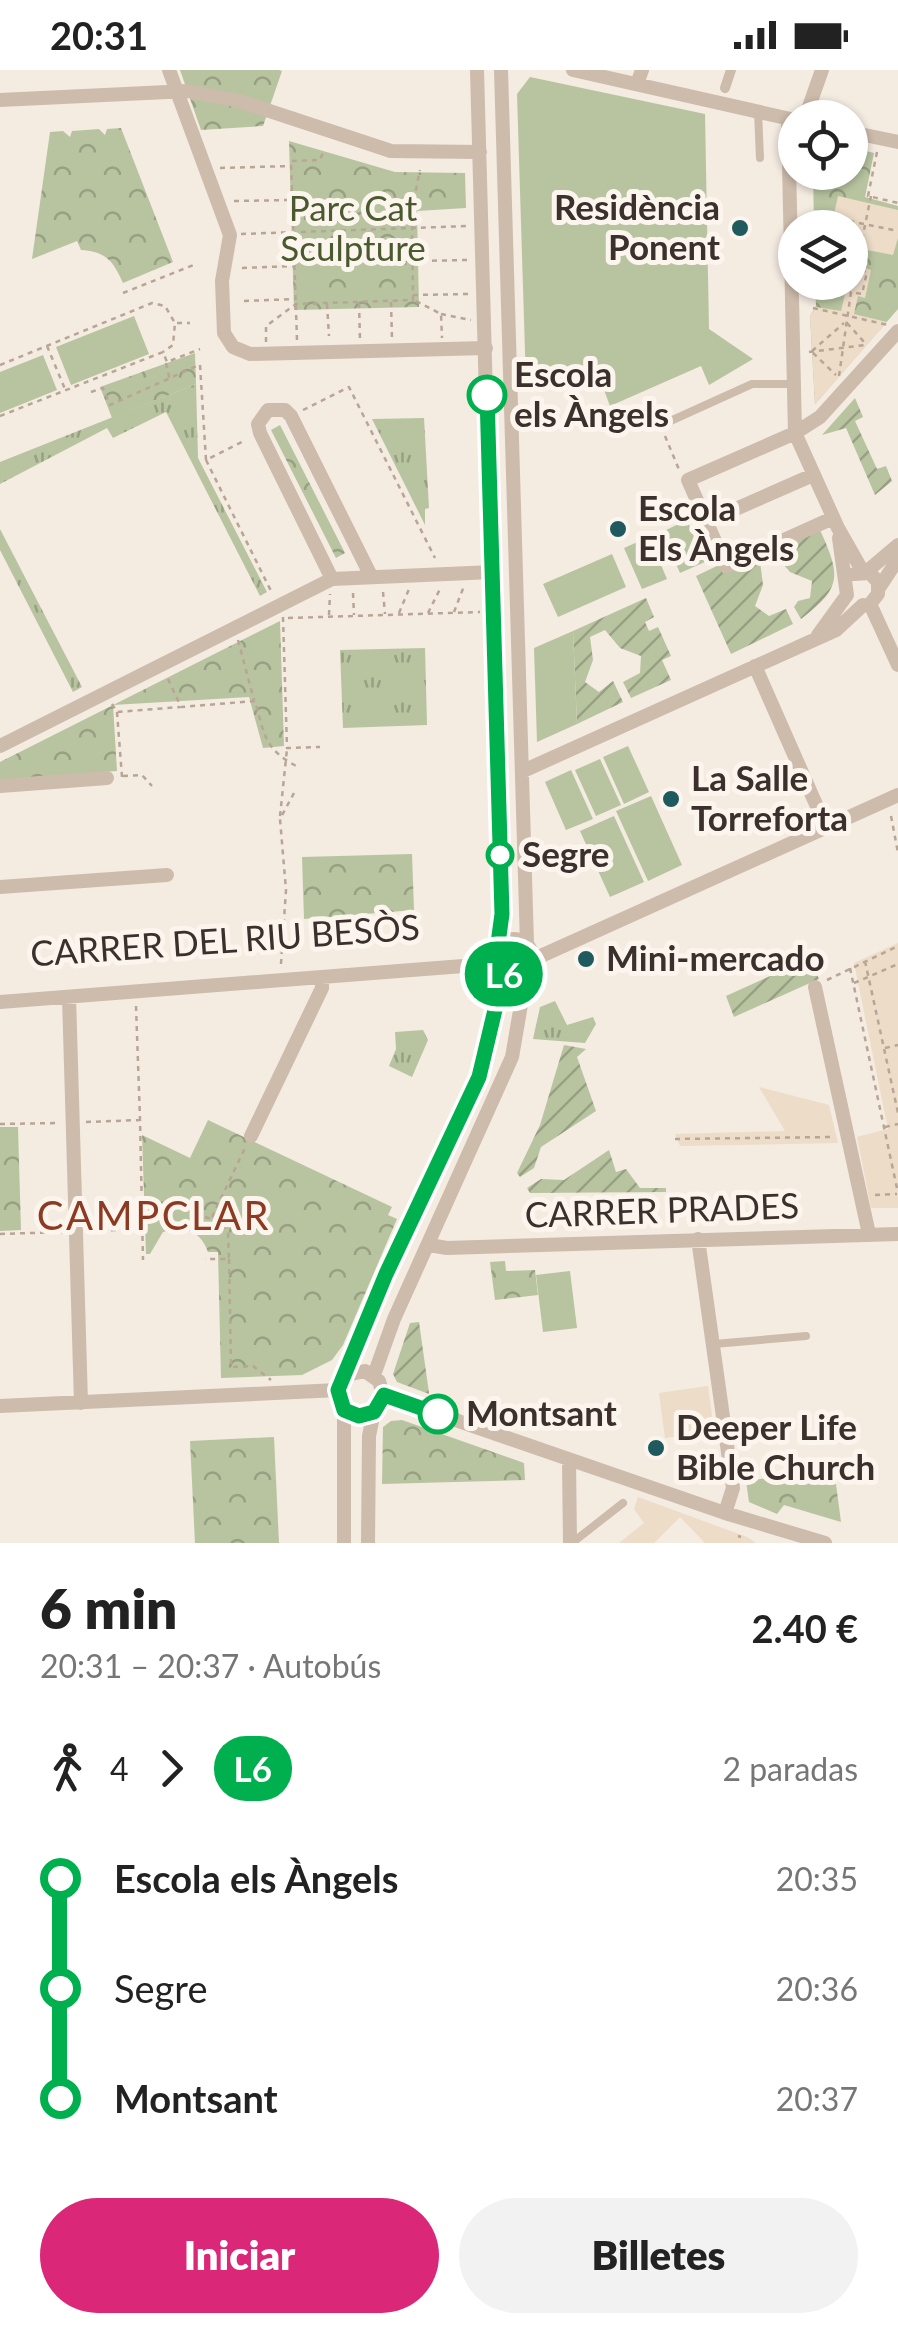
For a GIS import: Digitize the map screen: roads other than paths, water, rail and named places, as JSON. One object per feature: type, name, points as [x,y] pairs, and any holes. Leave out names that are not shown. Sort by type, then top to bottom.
[{"type":"street","points":[[169,70],[230,235],[231,249],[222,281],[224,334],[233,347],[250,354],[486,348]]},
{"type":"street","points":[[338,1390],[348,1375],[386,1274],[479,1077],[503,972],[499,947],[493,573],[477,70]]},
{"type":"street","points":[[500,70],[530,956],[512,1057],[394,1318],[374,1375],[384,1395],[725,1513],[824,1543]]},
{"type":"street","points":[[573,70],[640,77],[778,117]]},
{"type":"street","points":[[725,88],[731,70]]},
{"type":"street","points":[[812,100],[822,70]]},
{"type":"street","points":[[1,101],[176,92],[210,94],[391,151],[480,158],[504,164]]},
{"type":"street","points":[[868,136],[898,142]]},
{"type":"street","points":[[791,190],[795,433],[835,523],[864,572],[875,577],[880,588]]},
{"type":"street","points":[[835,523],[726,566],[688,480],[795,433],[820,417],[894,328]]},
{"type":"street","points":[[331,587],[260,433],[258,424],[268,410],[285,410],[291,416],[377,582]]},
{"type":"street","points":[[706,522],[813,475]]},
{"type":"street","points":[[835,523],[847,588],[866,604],[898,665]]},
{"type":"street","points":[[815,639],[847,588],[898,545]]},
{"type":"street","points":[[493,573],[504,555],[516,558]]},
{"type":"street","points":[[523,771],[836,630],[880,588],[898,559]]},
{"type":"street","points":[[0,746],[331,587],[493,573],[517,588]]},
{"type":"street","points":[[755,666],[826,827]]},
{"type":"street","points":[[0,786],[114,777]]},
{"type":"street","points":[[530,956],[554,949],[898,796]]},
{"type":"street","points":[[0,888],[166,874]]},
{"type":"street","points":[[476,965],[514,939],[530,956]]},
{"type":"street","name":"CARRER DEL RIU BESÒS","points":[[0,1002],[476,965],[514,976],[530,956]]},
{"type":"street","points":[[251,1136],[322,988],[322,978]]},
{"type":"street","points":[[819,984],[869,1234]]},
{"type":"street","points":[[69,997],[81,1402]]},
{"type":"street","name":"CARRER PRADES","points":[[428,1245],[446,1248],[898,1234]]},
{"type":"street","points":[[698,1240],[733,1488],[725,1513]]},
{"type":"street","points":[[348,1375],[356,1371],[374,1375]]},
{"type":"street","points":[[0,1406],[338,1390]]},
{"type":"street","points":[[338,1390],[344,1410],[344,1543]]},
{"type":"street","points":[[368,1543],[369,1442],[374,1412],[384,1395]]},
{"type":"street","points":[[344,1410],[359,1416],[374,1412]]},
{"type":"street","points":[[569,1460],[571,1543]]},
{"type":"lane","points":[[758,112],[760,158]]},
{"type":"lane","points":[[666,422],[752,384],[792,384]]},
{"type":"lane","points":[[714,1344],[733,1347],[806,1336]]},
{"type":"lane","points":[[571,1543],[623,1503]]},
{"type":"place","name":"Residència Ponent","points":[[740,228]]},
{"type":"place","name":"Escola els Àngels","points":[[487,395]]},
{"type":"place","name":"Escola Els Àngels","points":[[618,529]]},
{"type":"place","name":"La Salle Torreforta","points":[[671,799]]},
{"type":"place","name":"Segre","points":[[500,855]]},
{"type":"place","name":"Mini-mercado","points":[[586,959]]},
{"type":"place","name":"Montsant","points":[[438,1414]]},
{"type":"place","name":"Deeper Life Bible Church","points":[[656,1448]]},
{"type":"district","name":"CAMPCLAR","points":[[154,1216]]},
{"type":"park label","name":"Parc Cat Sculpture","points":[[353,229]]}]
